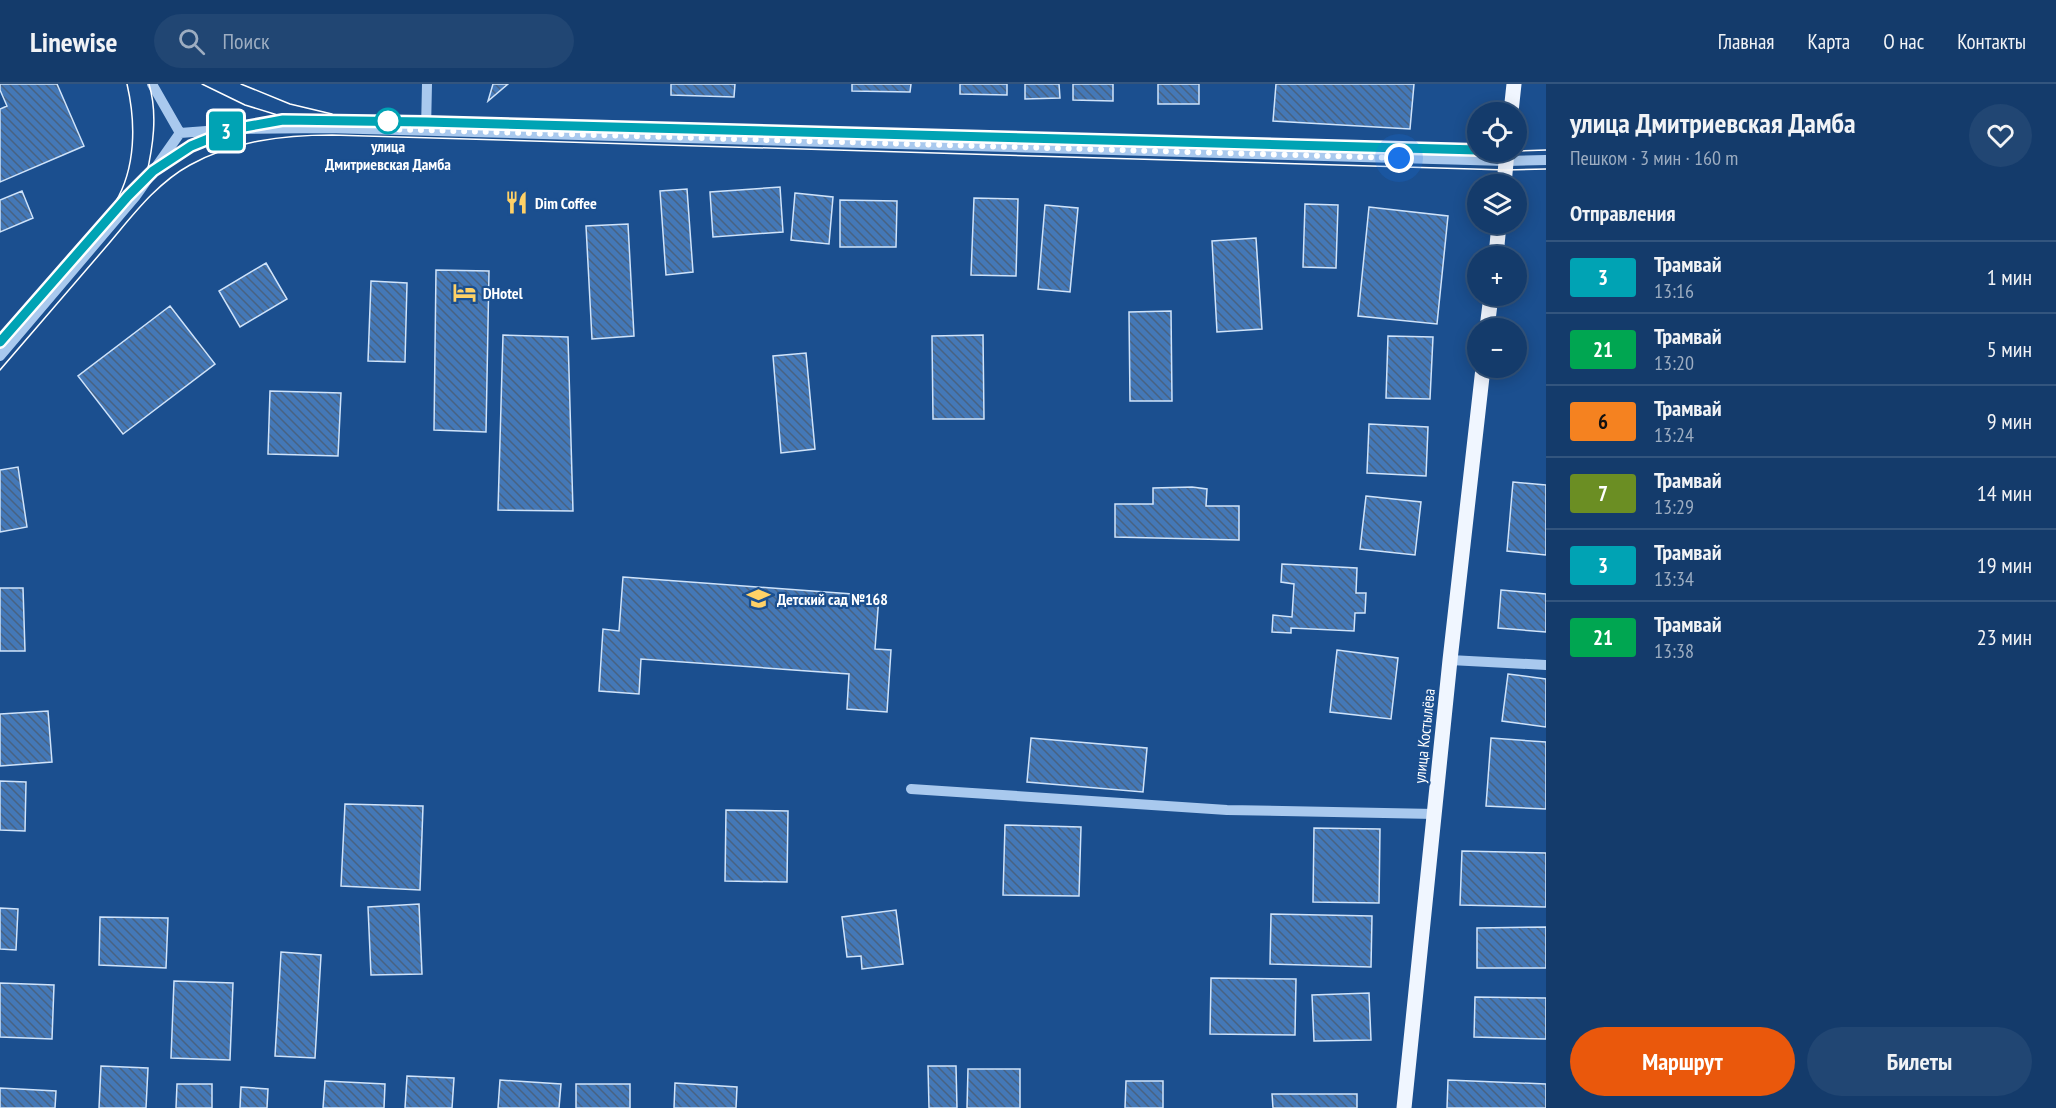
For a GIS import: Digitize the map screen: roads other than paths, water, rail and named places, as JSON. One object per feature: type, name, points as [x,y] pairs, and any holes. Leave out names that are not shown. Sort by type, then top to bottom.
[{"type":"main road","points":[[1512,102],[1514,84]]},
{"type":"main road","name":"улица Костылёва","points":[[1404,1108],[1482,378]]},
{"type":"street","points":[[152,84],[180,133]]},
{"type":"street","points":[[426,130],[427,84]]},
{"type":"street","points":[[180,133],[233,129],[327,128],[1467,155]]},
{"type":"street","points":[[0,356],[135,197],[180,133]]},
{"type":"street","points":[[1527,158],[1546,160]]},
{"type":"street","points":[[1450,660],[1546,665]]},
{"type":"street","points":[[911,789],[1227,810],[1435,814]]},
{"type":"tram line","points":[[115,203],[127,175],[132,145],[132,114],[127,84]]},
{"type":"tram line","points":[[146,177],[154,130],[149,84]]},
{"type":"tram line","points":[[202,84],[245,105],[284,117]]},
{"type":"tram line","points":[[241,84],[290,104],[332,114]]},
{"type":"tram line","points":[[0,342],[128,196],[154,171],[191,146],[233,129],[283,120],[1467,150]]},
{"type":"tram line","name":"3","points":[[0,342],[128,196],[167,160],[223,132],[283,120],[1467,150]]},
{"type":"tram line","points":[[0,370],[134,214],[165,182],[190,165],[224,150],[277,138],[332,135],[1506,170],[1546,169]]},
{"type":"tram line","points":[[1527,151],[1546,150]]},
{"type":"place","name":"улица Дмитриевская Дамба","points":[[388,121]]},
{"type":"place","name":"Dim Coffee","points":[[517,203]]},
{"type":"place","name":"DHotel","points":[[465,293]]},
{"type":"place","name":"Детский сад №168","points":[[759,599]]}]
